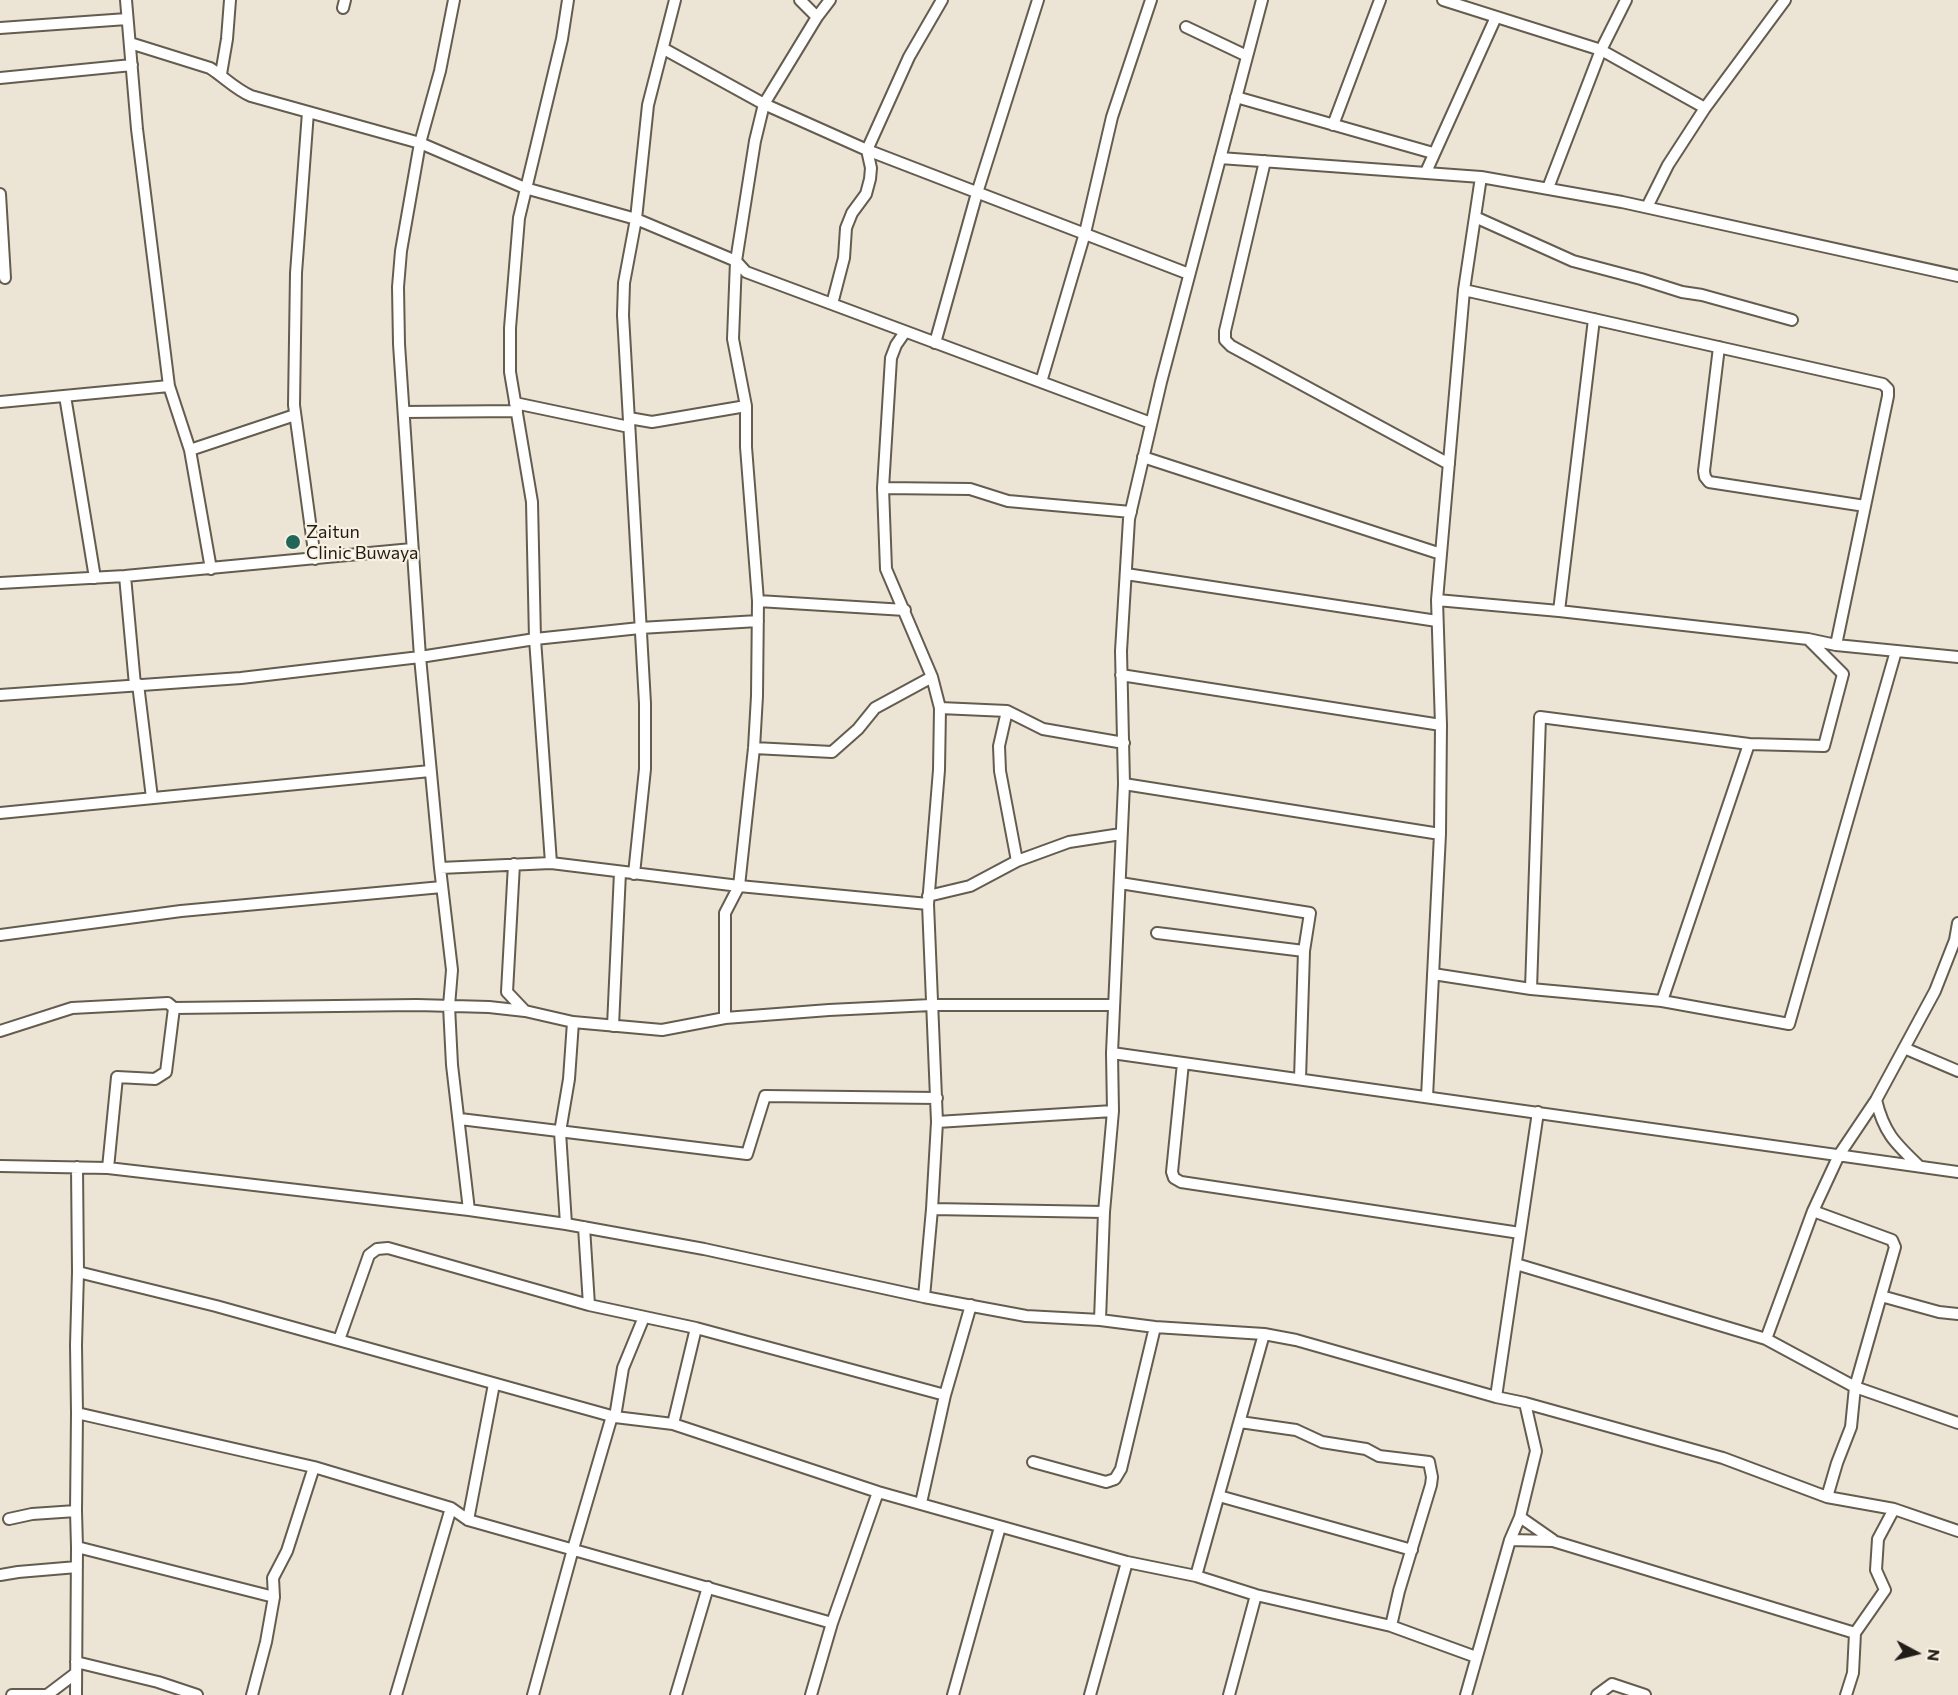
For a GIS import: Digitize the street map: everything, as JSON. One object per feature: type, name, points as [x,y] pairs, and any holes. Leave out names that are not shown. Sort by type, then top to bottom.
[{"type":"street","points":[[126,0],[137,129],[169,386],[190,450],[211,569]]},
{"type":"street","points":[[220,74],[227,39],[230,0]]},
{"type":"street","points":[[454,0],[440,71],[420,143],[401,251],[398,287],[420,657],[452,970],[449,1006],[452,1065],[469,1210]]},
{"type":"street","points":[[551,863],[535,639],[532,502],[510,372],[510,328],[519,218],[562,39],[568,0]]},
{"type":"street","points":[[634,874],[645,769],[645,703],[623,294],[636,219],[648,105],[675,0]]},
{"type":"street","points":[[800,0],[817,17]]},
{"type":"street","points":[[726,1018],[724,913],[739,886],[757,696],[758,621],[746,447],[746,406],[733,339],[736,261],[755,141],[764,104],[817,17],[830,0]]},
{"type":"street","points":[[832,304],[844,258],[846,228],[852,213],[866,194],[870,180],[871,168],[867,150],[909,57],[942,0]]},
{"type":"street","points":[[935,343],[977,193],[1038,0]]},
{"type":"street","points":[[1041,382],[1085,233],[1112,117],[1151,0]]},
{"type":"street","points":[[1100,1320],[1104,1212],[1113,1111],[1112,1053],[1124,784],[1121,675],[1131,512],[1189,274],[1262,0]]},
{"type":"street","points":[[1334,125],[1380,0]]},
{"type":"street","points":[[1443,0],[1601,50],[1705,108]]},
{"type":"street","points":[[1548,188],[1601,50],[1626,0]]},
{"type":"street","points":[[1647,207],[1668,165],[1705,108],[1785,0]]},
{"type":"street","points":[[1426,172],[1496,17]]},
{"type":"street","points":[[0,28],[127,19]]},
{"type":"street","points":[[1186,27],[1247,56]]},
{"type":"street","points":[[130,43],[210,68],[239,91],[251,96],[420,143],[525,188],[636,219],[736,261],[746,272],[1151,423]]},
{"type":"street","points":[[664,49],[764,104],[867,150],[1189,274]]},
{"type":"street","points":[[0,78],[132,65]]},
{"type":"street","points":[[1236,97],[1433,153]]},
{"type":"street","points":[[308,112],[296,273],[295,415],[315,559]]},
{"type":"street","points":[[1220,158],[1481,177],[1647,207],[1958,276]]},
{"type":"street","points":[[1265,161],[1225,331],[1225,340],[1231,346],[1449,464]]},
{"type":"street","points":[[1427,1097],[1440,834],[1441,725],[1437,600],[1464,290],[1481,177]]},
{"type":"street","points":[[0,194],[5,278]]},
{"type":"street","points":[[1475,217],[1573,261],[1792,320]]},
{"type":"street","points":[[1464,290],[1883,384],[1888,389],[1888,396],[1836,645]]},
{"type":"street","points":[[1559,611],[1594,319]]},
{"type":"street","points":[[905,332],[891,358],[883,488],[886,568],[932,677],[940,708],[939,770],[928,900],[937,1122],[924,1297]]},
{"type":"street","points":[[1719,347],[1704,471],[1709,482],[1865,506]]},
{"type":"street","points":[[0,402],[169,386]]},
{"type":"street","points":[[64,396],[95,578]]},
{"type":"street","points":[[404,412],[516,407],[629,423],[652,422],[746,406]]},
{"type":"street","points":[[190,450],[295,415]]},
{"type":"street","points":[[1143,457],[1441,554]]},
{"type":"street","points":[[883,488],[970,489],[1008,501],[1131,512]]},
{"type":"street","points":[[0,583],[211,569],[412,549]]},
{"type":"street","points":[[1126,574],[1437,621]]},
{"type":"street","points":[[125,576],[136,685],[152,798]]},
{"type":"street","points":[[1437,600],[1559,611],[1808,639],[1836,645],[1958,657]]},
{"type":"street","points":[[758,601],[905,610]]},
{"type":"street","points":[[0,695],[241,678],[420,657],[535,639],[640,628],[758,621]]},
{"type":"street","points":[[1531,989],[1540,717],[1749,744],[1824,746],[1843,674],[1808,639]]},
{"type":"street","points":[[1433,974],[1531,989],[1662,1001],[1789,1024],[1896,651]]},
{"type":"street","points":[[1121,675],[1441,725]]},
{"type":"street","points":[[753,748],[832,752],[858,729],[875,708],[932,677]]},
{"type":"street","points":[[940,708],[1007,711],[1043,729],[1124,742]]},
{"type":"street","points":[[1007,711],[999,746],[1000,771],[1017,861]]},
{"type":"street","points":[[1662,1001],[1749,744]]},
{"type":"street","points":[[0,813],[430,771]]},
{"type":"street","points":[[1124,784],[1440,834]]},
{"type":"street","points":[[440,868],[551,863],[739,886],[928,900],[970,886],[1017,861],[1069,842],[1121,834]]},
{"type":"street","points":[[514,864],[507,992],[525,1011]]},
{"type":"street","points":[[613,1026],[620,872]]},
{"type":"street","points":[[1120,883],[1310,913],[1304,951],[1300,1079]]},
{"type":"street","points":[[0,935],[181,911],[442,887]]},
{"type":"street","points":[[1766,1339],[1814,1211],[1839,1155],[1876,1100],[1935,991],[1956,940],[1958,923]]},
{"type":"street","points":[[1158,933],[1304,951]]},
{"type":"street","points":[[489,1007],[507,992]]},
{"type":"street","points":[[0,1031],[72,1008],[168,1002],[174,1008],[489,1007],[525,1011],[573,1022],[662,1030],[726,1018],[829,1010],[931,1005],[1114,1005]]},
{"type":"street","points":[[108,1168],[117,1077],[154,1079],[166,1072],[174,1008]]},
{"type":"street","points":[[566,1224],[560,1132],[569,1079],[573,1022]]},
{"type":"street","points":[[1904,1048],[1958,1071]]},
{"type":"street","points":[[1112,1053],[1958,1172]]},
{"type":"street","points":[[1183,1063],[1172,1172],[1174,1178],[1181,1182],[1520,1233]]},
{"type":"street","points":[[460,1119],[747,1154],[765,1096],[937,1098]]},
{"type":"street","points":[[1876,1100],[1881,1120],[1894,1142],[1919,1166]]},
{"type":"street","points":[[937,1122],[1113,1111]]},
{"type":"street","points":[[1496,1397],[1538,1112]]},
{"type":"street","points":[[0,1166],[108,1168],[469,1210],[566,1224],[704,1249],[924,1297],[1026,1316],[1264,1334],[1296,1340],[1724,1458],[1827,1497],[1894,1509],[1958,1531]]},
{"type":"street","points":[[76,1695],[77,1167]]},
{"type":"street","points":[[932,1209],[1104,1212]]},
{"type":"street","points":[[1814,1211],[1892,1240],[1895,1247],[1855,1387],[1851,1427],[1827,1497]]},
{"type":"street","points":[[584,1227],[589,1305]]},
{"type":"street","points":[[339,1340],[369,1255],[377,1249],[388,1248],[589,1305],[696,1328],[945,1395]]},
{"type":"street","points":[[1516,1264],[1766,1339],[1855,1387],[1958,1423]]},
{"type":"street","points":[[78,1272],[216,1306],[614,1417],[673,1424],[878,1492],[1127,1562],[1196,1576],[1256,1595],[1391,1626],[1476,1657]]},
{"type":"street","points":[[1881,1296],[1940,1312],[1958,1314]]},
{"type":"street","points":[[921,1503],[945,1395],[971,1305]]},
{"type":"street","points":[[533,1695],[573,1549],[614,1417],[623,1368],[644,1317]]},
{"type":"street","points":[[1033,1462],[1106,1482],[1115,1479],[1121,1469],[1155,1327]]},
{"type":"street","points":[[673,1424],[696,1328]]},
{"type":"street","points":[[1196,1576],[1264,1334]]},
{"type":"street","points":[[468,1520],[494,1383]]},
{"type":"street","points":[[1466,1695],[1510,1540],[1520,1517],[1536,1451],[1525,1402]]},
{"type":"street","points":[[77,1413],[314,1467],[451,1508],[468,1520],[832,1623]]},
{"type":"street","points":[[1240,1422],[1296,1431],[1322,1442],[1366,1449],[1379,1456],[1429,1462],[1431,1485],[1399,1591],[1391,1626]]},
{"type":"street","points":[[252,1695],[266,1642],[274,1597],[273,1578],[286,1551],[314,1467]]},
{"type":"street","points":[[811,1695],[832,1623],[878,1492]]},
{"type":"street","points":[[1219,1496],[1412,1550]]},
{"type":"street","points":[[396,1695],[451,1508]]},
{"type":"street","points":[[1846,1695],[1854,1673],[1855,1633],[1885,1590],[1876,1570],[1878,1539],[1894,1509]]},
{"type":"street","points":[[9,1519],[32,1514],[75,1511]]},
{"type":"street","points":[[1520,1517],[1553,1541]]},
{"type":"street","points":[[953,1695],[1000,1527]]},
{"type":"street","points":[[1510,1540],[1553,1541],[1855,1633]]},
{"type":"street","points":[[77,1547],[274,1597]]},
{"type":"street","points":[[1090,1695],[1127,1562]]},
{"type":"street","points":[[0,1575],[77,1567]]},
{"type":"street","points":[[676,1695],[708,1587]]},
{"type":"street","points":[[1229,1695],[1256,1595]]},
{"type":"street","points":[[12,1695],[47,1695],[60,1685],[76,1667]]},
{"type":"street","points":[[76,1667],[158,1682],[197,1695]]},
{"type":"street","points":[[1597,1695],[1612,1684],[1645,1695]]},
{"type":"street","points":[[60,1685],[69,1695]]},
{"type":"place","name":"Zaitun Clinic Buwaya","points":[[293,542]]}]
